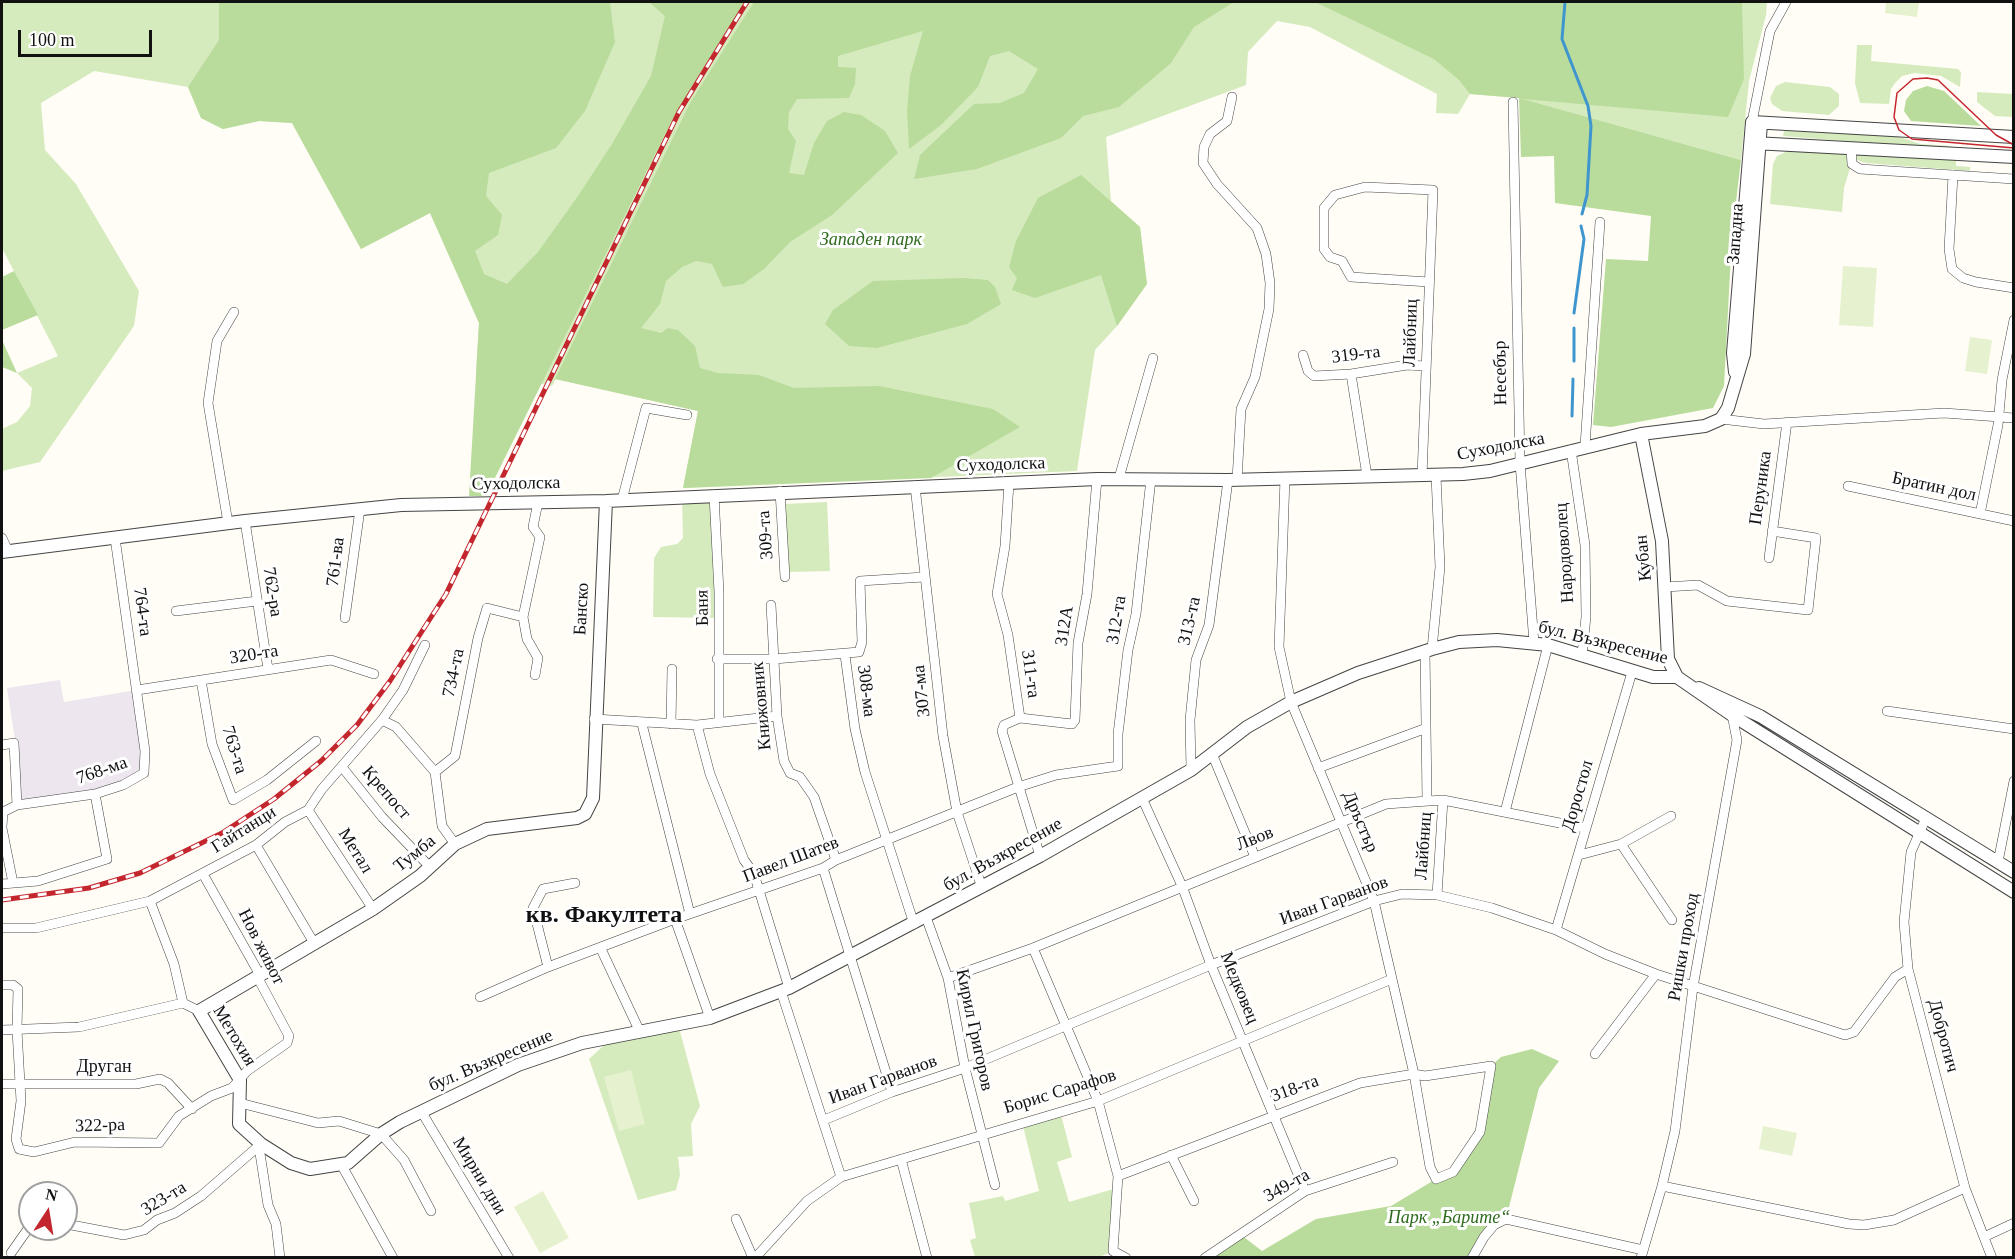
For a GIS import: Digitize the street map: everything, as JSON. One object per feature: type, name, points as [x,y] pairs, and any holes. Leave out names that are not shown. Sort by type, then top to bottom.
[{"type":"street","name":"Западна","points":[[1721,419],[1728,408],[1736,376],[1733,353],[1757,123],[1757,93],[1770,31],[1786,2]]},
{"type":"street","name":"313-та","points":[[1191,770],[1190,720],[1196,660],[1209,625],[1241,409],[1255,377],[1269,309],[1270,283],[1266,254],[1257,228],[1216,184],[1203,163],[1204,147],[1210,134],[1227,121],[1232,97]]},
{"type":"street","name":"Несебър","points":[[1513,102],[1520,464],[1534,643]]},
{"type":"street","points":[[1757,123],[2013,137]]},
{"type":"street","points":[[1755,143],[2013,157]]},
{"type":"street","points":[[1851,148],[1852,164],[1860,169],[2013,179]]},
{"type":"street","points":[[1953,175],[1949,249],[1952,268],[1964,278],[1976,282],[2013,288]]},
{"type":"street","name":"Лайбниц","points":[[1422,476],[1433,190],[1365,187],[1335,195],[1324,208],[1324,249],[1330,257],[1342,261],[1351,277],[1429,282]]},
{"type":"street","points":[[1586,446],[1600,222]]},
{"type":"street","points":[[228,523],[208,403],[217,341],[234,312]]},
{"type":"street","points":[[1980,514],[2013,320]]},
{"type":"street","name":"319-та","points":[[1303,355],[1308,371],[1314,376],[1351,374],[1407,365],[1426,366]]},
{"type":"street","points":[[1119,478],[1153,358]]},
{"type":"street","points":[[1351,374],[1367,476]]},
{"type":"street","points":[[622,500],[646,408],[687,415]]},
{"type":"street","name":"Суходолска","points":[[5,552],[228,523],[401,505],[606,501],[780,491],[1119,478],[1232,480],[1436,476],[1490,471],[1641,434],[1705,426],[1721,419],[1764,424],[1944,413],[1998,415],[2013,418]]},
{"type":"street","name":"Перуника","points":[[1769,558],[1787,422]]},
{"type":"street","name":"Кубан","points":[[1641,434],[1662,541],[1668,659],[1682,680]]},
{"type":"street","name":"Народоволец","points":[[1572,450],[1585,545],[1586,617],[1582,654]]},
{"type":"street","name":"Лайбниц","points":[[1427,801],[1424,729],[1429,650],[1440,567],[1436,476]]},
{"type":"street","name":"Дръстър","points":[[1285,478],[1279,647],[1291,702],[1343,822],[1374,902],[1414,1074],[1430,1167],[1436,1179]]},
{"type":"street","name":"312А","points":[[1020,718],[1072,724],[1076,720],[1078,643],[1087,594],[1097,479]]},
{"type":"street","name":"312-та","points":[[1118,766],[1118,734],[1128,650],[1136,614],[1151,479]]},
{"type":"street","name":"311-та","points":[[1009,483],[1005,546],[997,594],[1008,635],[1020,718],[1004,725],[1002,731],[1040,856]]},
{"type":"street","name":"307-ма","points":[[915,486],[943,736],[957,812],[982,888]]},
{"type":"street","name":"Братин дол","points":[[1848,486],[2013,521]]},
{"type":"street","name":"309-та","points":[[780,491],[785,577]]},
{"type":"street","name":"Баня","points":[[714,495],[719,618],[717,659],[719,721]]},
{"type":"street","name":"Банско","points":[[594,719],[606,501]]},
{"type":"street","points":[[535,675],[538,658],[527,639],[523,617],[540,537],[533,527],[538,502]]},
{"type":"street","name":"761-ва","points":[[345,618],[360,509]]},
{"type":"street","name":"762-ра","points":[[245,521],[268,669]]},
{"type":"street","points":[[1665,587],[1698,585],[1727,602],[1808,610],[1816,538],[1772,531]]},
{"type":"street","points":[[2,538],[5,552]]},
{"type":"street","name":"764-та","points":[[115,538],[137,690]]},
{"type":"street","name":"308-ма","points":[[886,841],[855,729],[845,654],[859,652],[862,642],[860,581],[924,577]]},
{"type":"street","points":[[176,610],[257,601]]},
{"type":"street","name":"Книжовник","points":[[771,605],[777,716],[784,761],[790,773],[800,777],[814,797],[836,860]]},
{"type":"street","name":"734-та","points":[[435,772],[455,756],[478,638],[488,608],[523,617]]},
{"type":"street","name":"бул. Възкресение","points":[[341,1164],[348,1163],[381,1134],[421,1111],[518,1065],[582,1043],[710,1017],[785,990],[982,888],[1142,798],[1213,756],[1247,728],[1291,702],[1358,673],[1429,650],[1478,641],[1548,645],[1582,654],[1632,672],[1682,680],[1713,692],[1760,716],[2013,872]]},
{"type":"street","name":"Гайтанци","points":[[2,928],[36,928],[150,901],[256,845],[285,822],[308,810],[382,720],[403,690],[425,645]]},
{"type":"street","points":[[1505,812],[1548,645]]},
{"type":"street","points":[[717,659],[774,659],[845,654]]},
{"type":"street","name":"320-та","points":[[137,690],[332,660],[374,674]]},
{"type":"street","points":[[671,724],[672,669]]},
{"type":"street","name":"Доростол","points":[[1556,930],[1632,672]]},
{"type":"street","name":"763-та","points":[[201,680],[212,744],[233,800],[267,780],[316,741]]},
{"type":"street","name":"бул. Възкресение","points":[[1682,680],[1732,715],[2013,892]]},
{"type":"street","name":"768-ма","points":[[17,805],[95,794],[123,785],[144,773],[146,762],[137,690]]},
{"type":"street","points":[[1887,711],[2013,729]]},
{"type":"street","name":"Ришки проход","points":[[1642,1254],[1675,1131],[1693,987],[1737,740],[1732,715]]},
{"type":"street","points":[[594,719],[642,724],[697,725],[777,716]]},
{"type":"street","name":"Тумба","points":[[199,1011],[373,909],[430,867],[455,844],[487,829],[577,818],[585,814],[593,798],[594,719]]},
{"type":"street","points":[[382,720],[396,727],[435,772],[442,826],[455,844]]},
{"type":"street","points":[[642,724],[690,914]]},
{"type":"street","points":[[697,725],[710,774],[759,891],[785,990],[841,1177]]},
{"type":"street","points":[[1318,768],[1424,729]]},
{"type":"street","points":[[2,745],[14,743],[17,805],[3,812],[2,828],[13,883]]},
{"type":"street","points":[[1213,756],[1254,857]]},
{"type":"street","name":"Крепост","points":[[342,766],[382,817],[430,867]]},
{"type":"street","name":"Павел Шатев","points":[[480,997],[548,967],[601,949],[675,919],[823,868],[836,860],[1018,787],[1056,775],[1118,766]]},
{"type":"street","points":[[1998,862],[2013,781]]},
{"type":"street","points":[[2,884],[47,878],[107,859],[95,794]]},
{"type":"street","name":"Медковец","points":[[1142,798],[1182,886],[1211,965],[1305,1191]]},
{"type":"street","name":"Лайбниц","points":[[1437,895],[1443,800]]},
{"type":"street","name":"Лвов","points":[[948,978],[1033,948],[1386,804],[1443,800],[1585,828]]},
{"type":"street","name":"Метал","points":[[308,810],[373,909]]},
{"type":"street","points":[[1579,855],[1621,844],[1671,816]]},
{"type":"street","name":"Добротич","points":[[1926,818],[1911,852],[1904,922],[1908,969],[1965,1188],[1992,1257]]},
{"type":"street","points":[[886,841],[914,924]]},
{"type":"street","points":[[1621,844],[1672,920]]},
{"type":"street","points":[[256,845],[314,943]]},
{"type":"street","points":[[823,868],[892,1092]]},
{"type":"street","name":"Нов живот","points":[[203,874],[260,975],[260,982],[289,1036],[287,1043],[247,1071],[240,1080]]},
{"type":"street","points":[[548,967],[533,908],[543,889],[575,883]]},
{"type":"street","name":"Иван Гарванов","points":[[824,1120],[892,1092],[965,1068],[1068,1027],[1211,965],[1374,902],[1402,894],[1437,895],[1492,908],[1556,930],[1656,974],[1848,1035],[1854,1032],[1895,977],[1908,969]]},
{"type":"street","name":"Метохия","points":[[150,901],[174,964],[183,1003],[199,1011],[240,1080],[240,1103],[237,1117],[239,1124],[260,1146],[291,1163],[310,1169],[341,1164]]},
{"type":"street","name":"Кирил Григоров","points":[[926,917],[948,978],[965,1068],[995,1185]]},
{"type":"street","points":[[675,919],[710,1017]]},
{"type":"street","points":[[1033,948],[1098,1101],[1118,1176],[1113,1251],[1126,1257]]},
{"type":"street","points":[[601,949],[640,1032]]},
{"type":"street","points":[[1595,1054],[1656,974]]},
{"type":"street","name":"Борис Сарафов","points":[[754,1257],[807,1201],[841,1177],[980,1133],[1098,1101],[1392,979]]},
{"type":"street","points":[[2,985],[13,985],[18,989],[17,1030],[20,1084]]},
{"type":"street","points":[[2,1030],[80,1027],[183,1003]]},
{"type":"street","name":"318-та","points":[[1118,1176],[1274,1114],[1360,1083],[1414,1074],[1425,1076],[1491,1066],[1480,1132],[1453,1172],[1436,1179]]},
{"type":"street","name":"Друган","points":[[2,1084],[136,1084],[160,1079],[168,1083],[192,1109]]},
{"type":"street","points":[[192,1109],[211,1096],[232,1088],[240,1080]]},
{"type":"street","name":"322-ра","points":[[20,1084],[21,1101],[16,1139],[19,1149],[34,1152],[75,1142],[159,1143],[179,1116],[192,1109]]},
{"type":"street","points":[[240,1103],[318,1123],[339,1121],[381,1134],[404,1160],[431,1210]]},
{"type":"street","name":"Мирни дни","points":[[421,1111],[509,1257]]},
{"type":"street","points":[[260,1146],[268,1205],[276,1224],[279,1257]]},
{"type":"street","name":"323-та","points":[[78,1226],[124,1235],[144,1230],[201,1196],[260,1146]]},
{"type":"street","points":[[1171,1155],[1194,1201]]},
{"type":"street","points":[[901,1159],[927,1257]]},
{"type":"street","name":"349-та","points":[[1205,1257],[1305,1191],[1393,1162]]},
{"type":"street","points":[[341,1164],[393,1257]]},
{"type":"street","points":[[1662,1186],[1849,1224],[1894,1221],[1965,1188]]},
{"type":"street","points":[[736,1219],[754,1257]]},
{"type":"street","points":[[1472,1257],[1484,1237],[1494,1226],[1506,1219],[1642,1254]]},
{"type":"street","points":[[1984,1237],[2013,1222]]},
{"type":"street","points":[[11,1253],[19,1241]]},
{"type":"shaded area","points":[[60,680],[64,702],[137,690],[144,773],[123,785],[17,805],[15,740],[7,688]]},
{"type":"green space","name":"Западен парк","points":[[2,2],[1767,2],[1766,15],[1749,81],[1741,160],[1519,98],[1470,94],[1458,114],[1436,113],[1437,94],[1310,27],[1277,21],[1248,52],[1246,85],[1106,137],[1111,201],[1140,227],[1147,284],[1117,326],[1095,350],[1077,471],[683,488],[698,411],[556,379],[552,386],[476,370],[479,323],[430,213],[361,249],[292,123],[259,121],[223,129],[201,118],[188,87],[94,71],[41,103],[45,150],[76,184],[139,291],[134,326],[40,462],[2,471],[2,429],[17,422],[30,406],[32,388],[17,373],[58,356],[2,248]]},
{"type":"green space","points":[[219,2],[610,2],[615,42],[585,111],[556,148],[489,173],[486,196],[502,215],[498,235],[475,251],[484,274],[507,284],[538,252],[578,196],[612,144],[651,76],[665,16],[649,2],[744,2],[671,122],[486,496],[469,496],[479,323],[430,213],[361,249],[292,123],[259,121],[223,129],[201,118],[188,87],[219,40]]},
{"type":"green space","points":[[754,2],[1234,2],[1194,27],[1171,63],[1119,107],[1083,116],[1061,138],[977,169],[914,179],[920,155],[974,104],[1000,103],[1024,93],[1038,69],[1009,51],[990,56],[978,87],[941,125],[909,149],[907,111],[910,76],[923,31],[838,56],[838,67],[856,68],[855,84],[849,98],[797,99],[789,112],[788,129],[796,141],[789,173],[804,175],[814,143],[827,121],[844,112],[861,115],[885,131],[898,153],[832,215],[790,242],[764,269],[743,284],[723,287],[712,264],[696,261],[682,267],[666,281],[660,304],[641,328],[661,333],[668,328],[678,330],[695,346],[700,368],[718,373],[759,375],[794,388],[879,386],[993,409],[1020,427],[931,478],[683,488],[698,411],[555,379],[690,103]]},
{"type":"green space","points":[[1315,2],[1742,2],[1744,79],[1728,117],[1523,99],[1741,160],[1732,235],[1724,386],[1713,408],[1611,427],[1593,425],[1606,259],[1648,261],[1651,216],[1555,203],[1554,156],[1521,157],[1519,98],[1470,94],[1459,80],[1434,59]]},
{"type":"green space","points":[[1886,2],[1919,2],[1917,17],[1885,13]]},
{"type":"green space","points":[[1857,45],[1872,45],[1871,61],[1958,69],[1961,72],[1960,87],[1941,76],[1915,73],[1902,76],[1895,83],[1891,89],[1889,104],[1860,103],[1855,83]]},
{"type":"green space","points":[[1785,82],[1830,87],[1839,94],[1839,106],[1829,115],[1782,111],[1772,104],[1770,98],[1776,86]]},
{"type":"green space","points":[[1927,86],[1944,91],[1981,126],[1911,121],[1904,111],[1906,100],[1913,91]]},
{"type":"green space","points":[[1977,92],[2013,94],[2013,117],[1995,116],[1977,102]]},
{"type":"green space","points":[[1784,131],[1897,136],[1920,144],[1951,146],[1950,150],[1783,136]]},
{"type":"green space","points":[[1788,151],[1846,154],[1850,168],[1844,188],[1842,212],[1770,204],[1773,164],[1777,156]]},
{"type":"green space","points":[[1857,155],[1956,159],[1956,166],[1970,167],[1970,171],[1866,163],[1857,160]]},
{"type":"green space","points":[[1081,175],[1140,227],[1147,284],[1117,326],[1101,275],[1035,298],[1012,290],[1017,278],[1009,267],[1016,241],[1038,198]]},
{"type":"green space","points":[[1843,266],[1877,268],[1873,327],[1839,325]]},
{"type":"green space","points":[[14,271],[38,315],[2,330],[2,277]]},
{"type":"green space","points":[[964,278],[988,280],[995,287],[1001,304],[967,324],[877,348],[849,346],[825,324],[833,310],[873,281]]},
{"type":"green space","points":[[1970,337],[1992,340],[1987,374],[1965,371]]},
{"type":"green space","points":[[2,340],[17,373],[2,367]]},
{"type":"green space","points":[[714,495],[719,618],[653,617],[654,558],[661,547],[677,544],[683,538],[682,496]]},
{"type":"green space","points":[[827,502],[830,571],[788,572],[785,504]]},
{"type":"green space","points":[[678,1024],[700,1106],[691,1124],[693,1156],[678,1157],[680,1175],[676,1190],[638,1200],[589,1059],[613,1037]]},
{"type":"green space","name":"Парк „Барите“","points":[[1532,1049],[1559,1061],[1539,1088],[1506,1219],[1494,1225],[1472,1257],[1205,1258],[1240,1234],[1262,1251],[1316,1219],[1391,1206],[1436,1179],[1453,1172],[1480,1132],[1491,1066],[1501,1057]]},
{"type":"green space","points":[[631,1070],[645,1124],[619,1131],[604,1077]]},
{"type":"green space","points":[[1060,1111],[1072,1157],[1057,1162],[1069,1202],[1117,1188],[1113,1251],[1097,1258],[975,1257],[970,1240],[976,1238],[969,1203],[1003,1196],[1005,1201],[1039,1191],[1022,1122]]},
{"type":"green space","points":[[1763,1126],[1797,1133],[1792,1156],[1759,1149]]},
{"type":"green space","points":[[543,1191],[569,1238],[540,1253],[514,1207]]},
{"type":"waterway","points":[[1565,2],[1562,39],[1588,106],[1591,126],[1587,195],[1582,214]]},
{"type":"waterway","points":[[1574,313],[1584,239],[1581,226]]},
{"type":"waterway","points":[[1574,328],[1574,361]]},
{"type":"waterway","points":[[1572,416],[1573,379]]},
{"type":"tram line","points":[[2014,145],[1996,135],[1938,80],[1913,79],[1897,93],[1894,117],[1899,130],[1912,139],[2014,148]]},
{"type":"railway","points":[[2,900],[89,888],[140,873],[222,833],[274,799],[321,761],[357,725],[390,681],[446,594],[679,112],[747,2]]},
{"type":"district","name":"кв. Факултета","points":[[604,916]]}]
